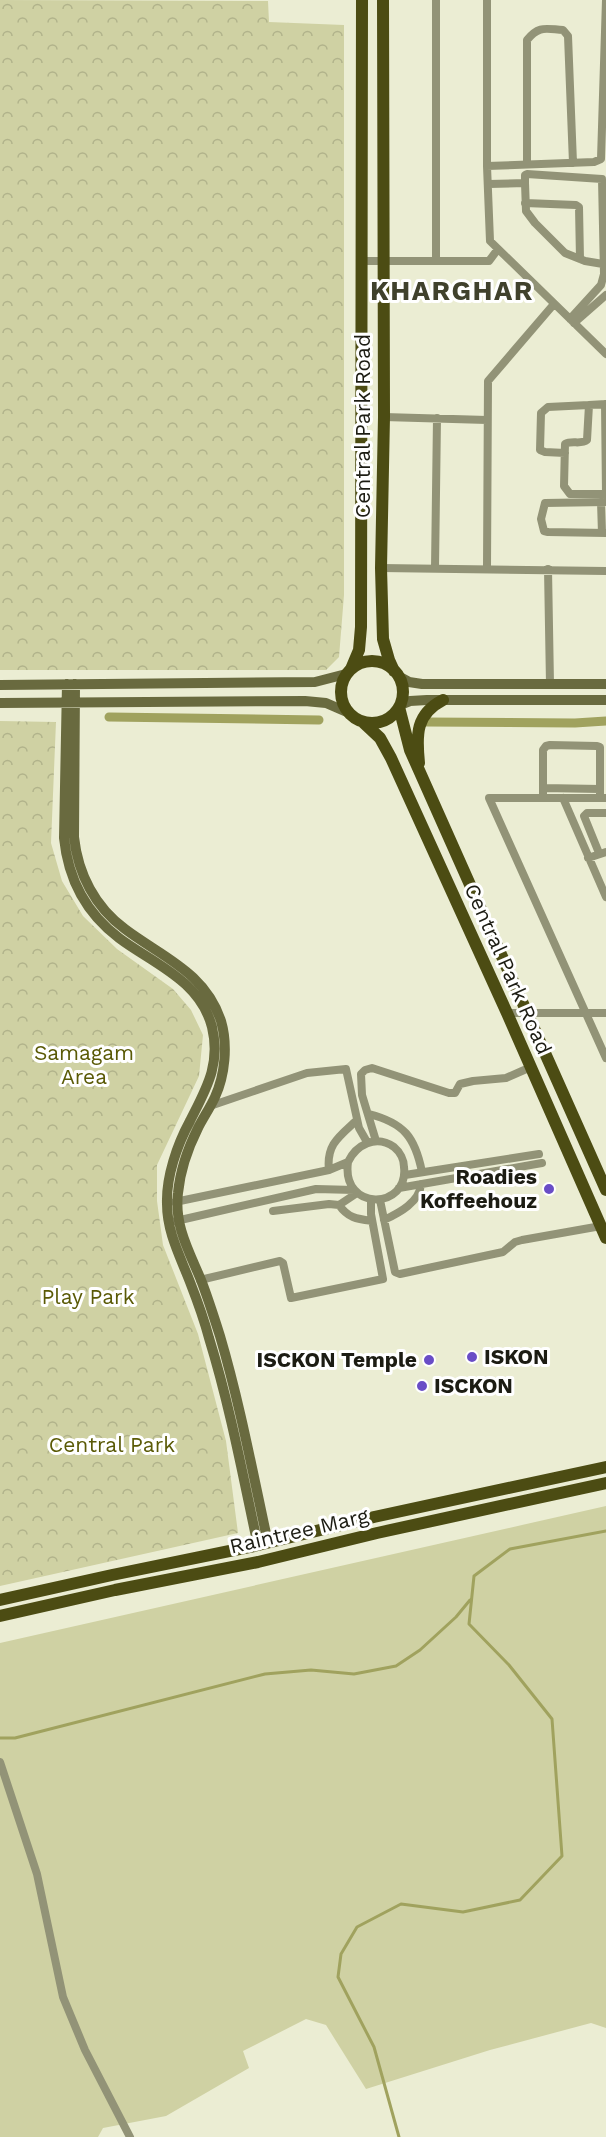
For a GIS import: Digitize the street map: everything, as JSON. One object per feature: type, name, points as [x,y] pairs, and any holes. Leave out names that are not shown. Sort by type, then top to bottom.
[{"type":"main road","name":"Central Park Road","points":[[348,672],[359,650],[362,627],[362,0]]},
{"type":"main road","name":"Central Park Road","points":[[383,0],[384,417],[381,568],[383,639],[388,660],[396,673]]},
{"type":"main road","points":[[373,661],[384,664],[396,673],[402,687],[399,706],[393,715],[382,722],[364,723],[349,713],[341,697],[341,685],[348,672],[361,663],[373,661]]},
{"type":"main road","points":[[420,772],[418,742],[422,719],[431,707],[443,700]]},
{"type":"main road","name":"Central Park Road","points":[[399,706],[406,739],[420,772],[606,1190]]},
{"type":"main road","name":"Central Park Road","points":[[364,723],[374,730],[385,746],[507,1013],[606,1238]]},
{"type":"main road","name":"Raintree Marg","points":[[0,1600],[606,1467]]},
{"type":"main road","name":"Raintree Marg","points":[[0,1616],[115,1590],[258,1562],[377,1533],[606,1483]]},
{"type":"street","points":[[436,0],[436,261]]},
{"type":"street","points":[[487,0],[490,241],[606,354]]},
{"type":"street","points":[[488,165],[594,162],[601,159],[606,0]]},
{"type":"street","points":[[527,164],[527,40],[535,30],[543,28],[563,30],[568,36],[573,163]]},
{"type":"street","points":[[572,321],[601,285],[604,274],[602,179],[525,175],[526,211],[550,239],[565,252],[580,259],[603,264]]},
{"type":"street","points":[[489,184],[525,183]]},
{"type":"street","points":[[525,203],[579,207],[580,259]]},
{"type":"street","points":[[362,261],[489,261],[498,249]]},
{"type":"street","points":[[572,321],[606,295]]},
{"type":"street","points":[[487,568],[488,381],[554,304]]},
{"type":"street","points":[[564,453],[544,453],[540,450],[541,413],[548,407],[605,404],[606,494],[570,494],[564,486],[565,444],[587,440],[589,405]]},
{"type":"street","points":[[384,417],[487,420]]},
{"type":"street","points":[[435,568],[437,418]]},
{"type":"street","points":[[604,502],[604,533],[544,531],[541,519],[545,503],[604,502]]},
{"type":"street","points":[[381,568],[606,571]]},
{"type":"street","points":[[548,569],[550,684]]},
{"type":"street","points":[[0,685],[315,682],[327,681],[348,672]]},
{"type":"street","points":[[396,673],[409,682],[422,684],[606,684]]},
{"type":"street","points":[[71,684],[74,837],[81,870],[96,900],[108,915],[123,928],[185,969],[204,990],[217,1011],[224,1035],[221,1082],[198,1127],[172,1203]]},
{"type":"street","points":[[399,706],[418,700],[606,700]]},
{"type":"street","points":[[0,703],[305,701],[326,703],[349,713]]},
{"type":"street","points":[[71,702],[64,838],[67,861],[76,886],[87,906],[109,929],[126,943],[163,965],[186,985],[203,1007],[211,1025],[214,1047],[210,1079],[179,1146],[169,1181],[174,1245],[200,1310],[217,1366],[263,1544]]},
{"type":"street","points":[[543,798],[543,750],[546,746],[600,747],[602,795]]},
{"type":"street","points":[[543,788],[602,795]]},
{"type":"street","points":[[602,795],[562,798],[489,798],[606,1058]]},
{"type":"street","points":[[562,798],[606,897]]},
{"type":"street","points":[[588,858],[603,853],[584,816],[587,813],[606,813]]},
{"type":"street","points":[[507,1013],[606,1013]]},
{"type":"street","points":[[376,1141],[362,1095],[361,1074],[365,1070],[372,1068],[454,1093],[460,1084],[506,1078],[531,1067]]},
{"type":"street","points":[[210,1106],[307,1073],[346,1069],[357,1120],[367,1142]]},
{"type":"street","points":[[369,1114],[403,1128],[415,1148],[422,1172]]},
{"type":"street","points":[[329,1170],[327,1157],[330,1148],[357,1120]]},
{"type":"street","points":[[173,1221],[316,1189],[355,1191],[371,1200],[380,1200],[390,1196],[399,1188],[405,1174],[404,1163],[400,1155],[386,1143],[376,1141],[367,1142],[359,1147],[348,1162],[346,1172],[355,1191]]},
{"type":"street","points":[[405,1174],[539,1154]]},
{"type":"street","points":[[172,1203],[329,1170],[348,1162]]},
{"type":"street","points":[[399,1188],[542,1163]]},
{"type":"street","points":[[384,1220],[412,1202],[420,1191],[421,1184]]},
{"type":"street","points":[[273,1211],[329,1204],[339,1205],[355,1191]]},
{"type":"street","points":[[200,1280],[280,1261],[284,1263],[291,1298],[383,1278],[372,1221],[371,1200]]},
{"type":"street","points":[[380,1200],[395,1272],[400,1274],[503,1252],[515,1242],[522,1240],[601,1226]]},
{"type":"street","points":[[339,1205],[344,1213],[356,1219],[372,1221]]},
{"type":"street","points":[[173,1221],[200,1280],[228,1363],[263,1544]]},
{"type":"street","points":[[0,1762],[37,1874],[63,1997],[85,2050],[130,2137]]},
{"type":"green space","points":[[0,0],[268,1],[269,22],[344,25],[344,595],[339,657],[326,670],[0,670]]},
{"type":"green space","name":"Central Park","points":[[0,721],[56,722],[51,843],[62,881],[83,916],[117,949],[173,989],[191,1010],[203,1035],[199,1076],[157,1165],[157,1201],[163,1245],[198,1334],[226,1441],[238,1533],[0,1586]]},
{"type":"green space","points":[[606,1506],[606,2028],[591,2023],[490,2050],[366,2089],[326,2025],[306,2019],[243,2051],[249,2068],[166,2116],[103,2128],[98,2137],[0,2137],[0,1643]]},
{"type":"waterway","points":[[109,717],[319,720]]},
{"type":"waterway","points":[[426,722],[575,723],[606,721]]},
{"type":"waterway","points":[[399,2137],[374,2047],[338,1977],[341,1954],[357,1927],[401,1904],[463,1912],[520,1900],[562,1856],[552,1719],[509,1665],[469,1624],[474,1576],[510,1549],[606,1531]]},
{"type":"waterway","points":[[0,1738],[15,1738],[265,1674],[311,1670],[354,1674],[396,1666],[420,1650],[456,1617],[470,1600]]},
{"type":"place","name":"Roadies Koffeehouz","points":[[549,1189]]},
{"type":"place","name":"ISKON","points":[[472,1357]]},
{"type":"place","name":"ISCKON Temple","points":[[429,1360]]},
{"type":"place","name":"ISCKON","points":[[422,1386]]},
{"type":"district","name":"KHARGHAR","points":[[452,291]]},
{"type":"park label","name":"Samagam Area","points":[[84,1065]]},
{"type":"park label","name":"Play Park","points":[[88,1297]]}]
